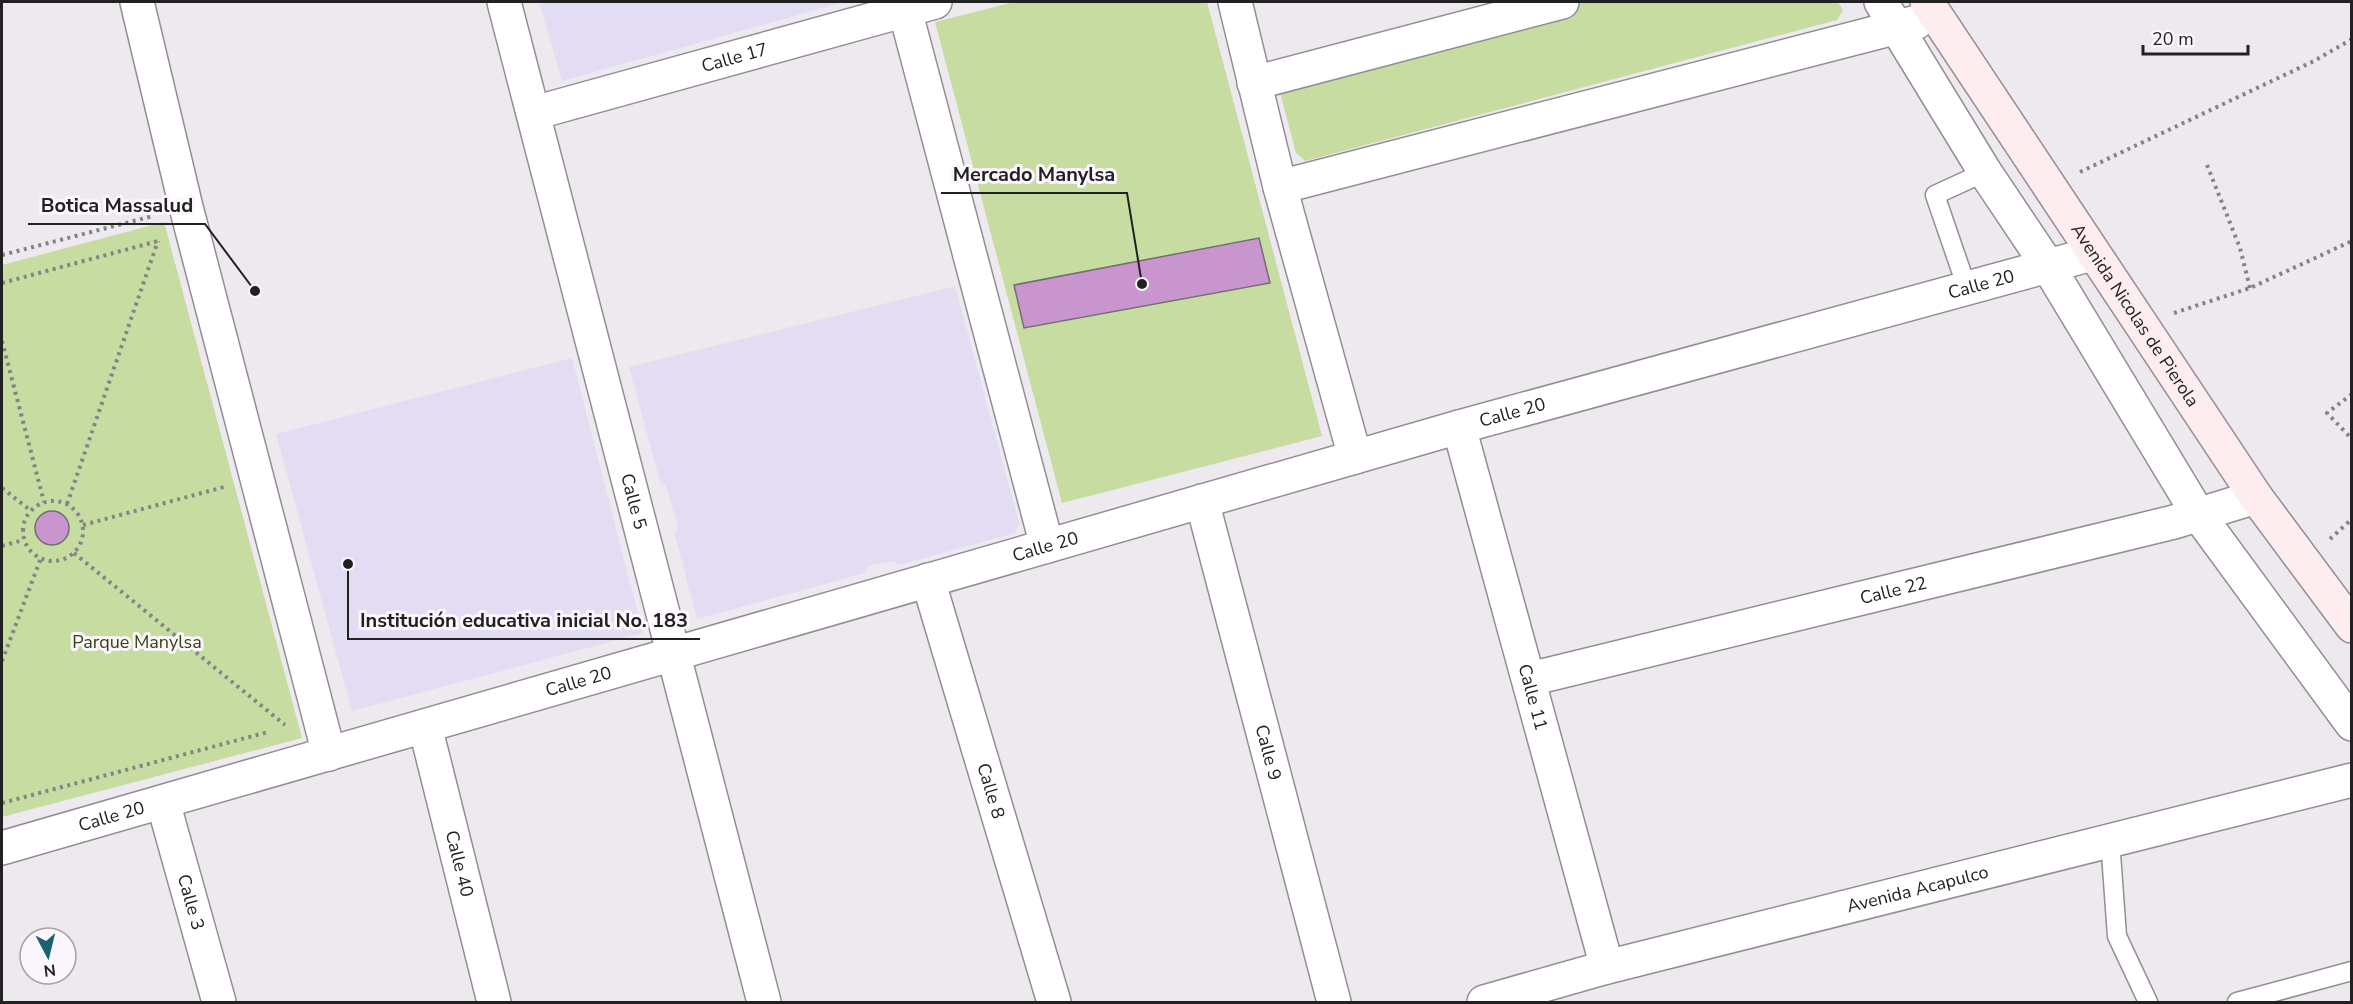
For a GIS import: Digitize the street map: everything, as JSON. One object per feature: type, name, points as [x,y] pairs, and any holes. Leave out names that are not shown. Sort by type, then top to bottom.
[{"type":"street","points":[[137,2],[186,207],[329,754]]},
{"type":"street","name":"Calle 5","points":[[504,2],[764,1002]]},
{"type":"street","points":[[1235,2],[1280,187],[1355,457]]},
{"type":"street","points":[[1254,83],[1562,2]]},
{"type":"street","points":[[920,6],[1047,546]]},
{"type":"street","name":"Calle 17","points":[[534,113],[920,6]]},
{"type":"street","points":[[1280,187],[1889,14],[1932,9]]},
{"type":"street","name":"Avenida Nicolas de Pierola","points":[[1932,9],[2092,254],[2256,497],[2352,626]]},
{"type":"street","points":[[1889,14],[1985,172],[2048,266],[2198,514],[2352,724]]},
{"type":"street","name":"Calle 20","points":[[2,848],[1459,427],[2092,254]]},
{"type":"street","name":"Calle 11","points":[[1459,427],[1530,679],[1607,967]]},
{"type":"street","name":"Calle 22","points":[[1530,679],[2198,514],[2256,497]]},
{"type":"street","name":"Calle 9","points":[[1202,501],[1334,1002]]},
{"type":"street","name":"Calle 8","points":[[928,580],[1054,1002]]},
{"type":"street","name":"Calle 40","points":[[425,726],[494,1002]]},
{"type":"street","name":"Avenida Acapulco","points":[[1484,1002],[1607,967],[2352,780]]},
{"type":"street","name":"Calle 3","points":[[163,802],[219,1002]]},
{"type":"lane","points":[[1967,288],[1935,195],[1985,172]]},
{"type":"lane","points":[[2110,840],[2117,936],[2148,1002]]},
{"type":"lane","points":[[2237,1002],[2352,971]]},
{"type":"path","points":[[2048,187],[2314,61],[2352,39]]},
{"type":"path","points":[[2207,165],[2240,248],[2250,288]]},
{"type":"path","points":[[2,255],[186,207]]},
{"type":"path","points":[[152,216],[154,225]]},
{"type":"path","points":[[156,233],[161,253]]},
{"type":"path","points":[[2139,324],[2250,288],[2352,241]]},
{"type":"path","points":[[2,283],[158,242]]},
{"type":"path","points":[[67,504],[158,242]]},
{"type":"path","points":[[2,341],[44,502]]},
{"type":"path","points":[[2352,394],[2327,413],[2352,440]]},
{"type":"path","points":[[221,476],[227,499]]},
{"type":"path","points":[[83,525],[258,477]]},
{"type":"path","points":[[2,488],[30,510]]},
{"type":"path","points":[[58,501],[67,504],[75,510],[83,525],[83,536],[74,553],[57,561],[41,558],[29,549],[24,540],[22,530],[30,510],[44,502],[58,501]]},
{"type":"path","points":[[2,546],[24,540]]},
{"type":"path","points":[[74,553],[288,727]]},
{"type":"path","points":[[2,661],[41,558]]},
{"type":"path","points":[[285,716],[288,727]]},
{"type":"path","points":[[2,803],[288,727]]},
{"type":"shaded area","points":[[539,2],[844,2],[562,81]]},
{"type":"shaded area","points":[[955,286],[1019,523],[1015,533],[899,565],[893,561],[868,566],[865,573],[697,619],[675,535],[678,527],[666,485],[661,485],[629,367]]},
{"type":"shaded area","points":[[572,358],[643,633],[352,711],[276,434]]},
{"type":"green space","points":[[1014,2],[1207,2],[1322,436],[1062,503],[935,22]]},
{"type":"green space","points":[[1578,2],[1838,2],[1843,10],[1837,20],[1305,161],[1296,153],[1278,85]]},
{"type":"green space","name":"Parque Manylsa","points":[[164,222],[302,738],[2,817],[2,265]]},
{"type":"building","points":[[1259,238],[1270,283],[1024,328],[1014,285]]},
{"type":"building","points":[[52,511],[64,516],[69,528],[64,540],[52,545],[40,540],[35,528],[40,516]]},
{"type":"place","name":"Mercado Manylsa","points":[[1142,284]]},
{"type":"place","name":"Botica Massalud","points":[[255,291]]},
{"type":"place","name":"Institución educativa inicial No. 183","points":[[348,564]]}]
